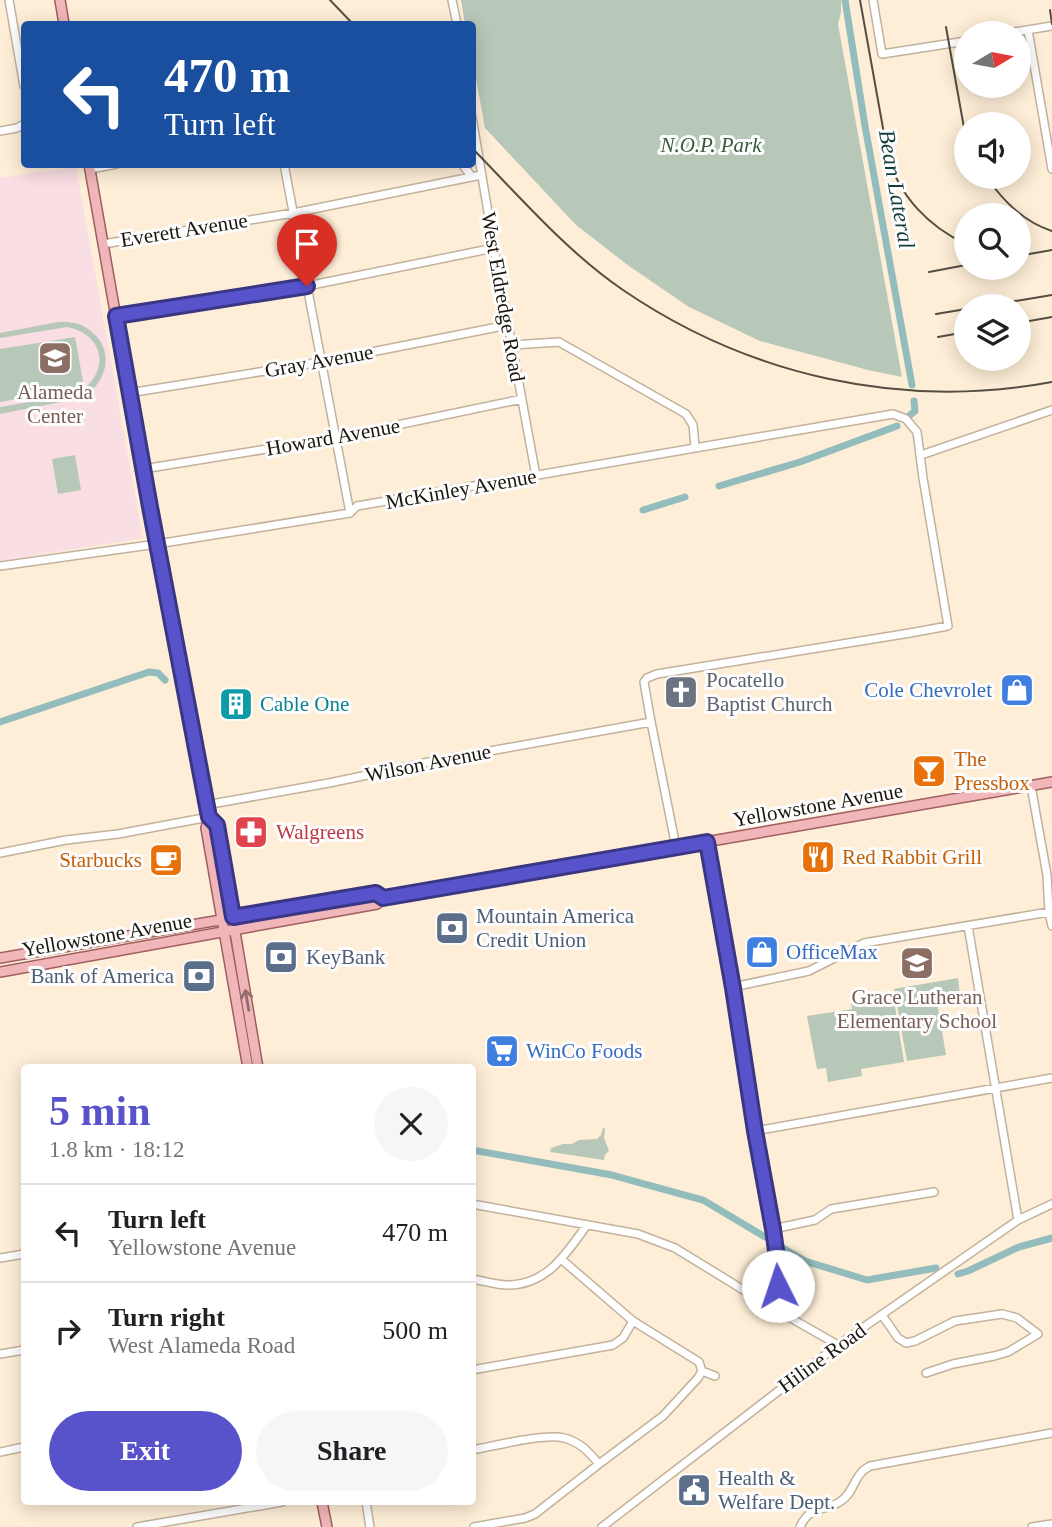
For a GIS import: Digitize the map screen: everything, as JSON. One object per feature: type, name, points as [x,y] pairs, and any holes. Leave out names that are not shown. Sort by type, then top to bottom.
[{"type":"main road","points":[[62,0],[64,21]]},
{"type":"main road","points":[[89,168],[209,817],[206,828],[247,1064]]},
{"type":"main road","name":"Yellowstone Avenue","points":[[0,972],[377,904],[383,898],[1052,782]]},
{"type":"main road","points":[[209,817],[217,825],[257,1064]]},
{"type":"main road","name":"Yellowstone Avenue","points":[[0,958],[376,893],[383,898]]},
{"type":"main road","points":[[323,1505],[327,1527]]},
{"type":"street","points":[[9,0],[21,69]]},
{"type":"street","points":[[452,0],[456,21]]},
{"type":"street","points":[[873,0],[882,54],[954,43]]},
{"type":"street","points":[[1031,30],[1052,26]]},
{"type":"street","points":[[1031,47],[1052,169]]},
{"type":"street","points":[[0,131],[21,126]]},
{"type":"street","name":"West Eldredge Road","points":[[476,143],[536,476]]},
{"type":"street","points":[[285,168],[350,513]]},
{"type":"street","points":[[465,168],[472,177]]},
{"type":"street","name":"Everett Avenue","points":[[103,244],[293,213],[481,175]]},
{"type":"street","points":[[116,316],[307,286],[494,248]]},
{"type":"street","name":"Gray Avenue","points":[[129,393],[321,362],[508,325]]},
{"type":"street","points":[[512,345],[559,342],[686,414],[692,425],[695,447]]},
{"type":"street","name":"Howard Avenue","points":[[143,468],[335,438],[522,399]]},
{"type":"street","points":[[676,847],[645,688],[647,678],[657,674],[948,626],[920,454],[1052,410]]},
{"type":"street","name":"McKinley Avenue","points":[[0,566],[350,513],[357,506],[893,414],[906,419],[917,432],[920,454]]},
{"type":"street","name":"Wilson Avenue","points":[[206,805],[651,722]]},
{"type":"street","points":[[1031,786],[1050,875],[1049,912],[1052,926]]},
{"type":"street","points":[[0,853],[209,817]]},
{"type":"street","points":[[707,842],[779,1272],[778,1286],[768,1305]]},
{"type":"street","points":[[733,988],[809,971],[864,943],[1049,912]]},
{"type":"street","points":[[968,926],[1018,1220]]},
{"type":"street","points":[[755,1131],[1052,1078]]},
{"type":"street","points":[[773,1229],[815,1220],[831,1209],[934,1192]]},
{"type":"street","name":"Hiline Road","points":[[602,1527],[838,1345],[1018,1220],[1052,1204]]},
{"type":"street","points":[[476,1205],[638,1234],[675,1248],[838,1345]]},
{"type":"street","points":[[476,1280],[509,1285],[524,1284],[541,1277],[554,1268],[587,1224]]},
{"type":"street","points":[[0,1258],[21,1254]]},
{"type":"street","points":[[474,1527],[535,1514],[663,1416],[702,1371],[699,1362],[633,1321],[561,1259]]},
{"type":"street","points":[[882,1315],[898,1338],[906,1343],[949,1323],[1002,1314],[1017,1318],[1038,1334],[1008,1352],[926,1373]]},
{"type":"street","points":[[476,1369],[613,1345],[623,1338],[633,1321]]},
{"type":"street","points":[[0,1354],[21,1350]]},
{"type":"street","points":[[938,1370],[941,1381]]},
{"type":"street","points":[[702,1371],[715,1376]]},
{"type":"street","points":[[800,1527],[804,1518],[813,1511],[842,1501],[852,1490],[859,1475],[870,1466],[1052,1433]]},
{"type":"street","points":[[476,1449],[549,1437],[563,1438],[589,1451],[599,1464]]},
{"type":"street","points":[[0,1452],[21,1448]]},
{"type":"street","points":[[137,1527],[265,1505]]},
{"type":"street","points":[[366,1505],[370,1527]]},
{"type":"street","points":[[1032,1527],[1052,1524]]},
{"type":"shaded area","name":"Alameda Center","points":[[76,168],[143,538],[0,561],[0,178]]},
{"type":"green space","name":"N.O.P. Park","points":[[461,0],[841,0],[838,24],[902,377],[760,341],[689,307],[576,225],[485,128],[476,79],[476,21],[464,21]]},
{"type":"green space","points":[[58,322],[82,325],[102,343],[106,363],[98,383],[81,398],[0,414],[0,407],[76,394],[95,377],[99,356],[90,338],[80,331],[67,327],[0,338],[0,333]]},
{"type":"green space","points":[[75,337],[84,387],[0,402],[0,349]]},
{"type":"green space","points":[[75,455],[81,490],[58,494],[52,459]]},
{"type":"green space","points":[[958,978],[961,1003],[938,1007],[946,1055],[907,1061],[894,989]]},
{"type":"green space","points":[[893,994],[904,1062],[861,1069],[862,1076],[828,1082],[826,1068],[817,1069],[807,1016],[852,1009],[851,1001]]},
{"type":"green space","points":[[603,1128],[609,1151],[604,1160],[550,1152],[551,1148],[563,1144],[597,1139]]},
{"type":"waterway","name":"Bean Lateral","points":[[845,0],[912,385]]},
{"type":"waterway","name":"Bean Lateral","points":[[910,415],[915,411],[914,401]]},
{"type":"waterway","name":"Bean Lateral","points":[[719,486],[800,462],[897,426]]},
{"type":"waterway","name":"Bean Lateral","points":[[643,510],[685,497]]},
{"type":"waterway","points":[[0,722],[149,672],[158,673],[165,680]]},
{"type":"waterway","points":[[476,1151],[612,1175],[703,1200],[765,1237]]},
{"type":"waterway","points":[[958,1274],[1019,1247],[1052,1238]]},
{"type":"waterway","points":[[781,1247],[805,1261],[867,1280],[936,1268]]},
{"type":"railway","points":[[330,0],[350,21]]},
{"type":"railway","points":[[860,0],[893,171],[917,209],[954,238]]},
{"type":"railway","points":[[1050,10],[1052,24]]},
{"type":"railway","points":[[946,27],[961,112]]},
{"type":"railway","points":[[476,152],[544,223],[602,275],[671,320],[722,345],[774,364],[828,379],[883,388],[939,392],[995,390],[1052,382]]},
{"type":"railway","points":[[995,189],[1014,209],[1032,222],[1052,231]]},
{"type":"railway","points":[[1031,254],[1052,250]]},
{"type":"railway","points":[[929,272],[954,267]]},
{"type":"railway","points":[[1031,298],[1052,295]]},
{"type":"railway","points":[[936,314],[954,311]]},
{"type":"railway","points":[[1031,321],[1052,317]]},
{"type":"railway","points":[[938,337],[954,334]]},
{"type":"place","name":"Alameda Center","points":[[55,358]]},
{"type":"place","name":"Cole Chevrolet","points":[[1017,690]]},
{"type":"place","name":"Pocatello Baptist Church","points":[[681,692]]},
{"type":"place","name":"Cable One","points":[[236,704]]},
{"type":"place","name":"The Pressbox","points":[[929,771]]},
{"type":"place","name":"Walgreens","points":[[251,832]]},
{"type":"place","name":"Red Rabbit Grill","points":[[818,857]]},
{"type":"place","name":"Starbucks","points":[[166,860]]},
{"type":"place","name":"Mountain America Credit Union","points":[[452,928]]},
{"type":"place","name":"OfficeMax","points":[[762,952]]},
{"type":"place","name":"KeyBank","points":[[281,957]]},
{"type":"place","name":"Grace Lutheran Elementary School","points":[[917,963]]},
{"type":"place","name":"Bank of America","points":[[199,976]]},
{"type":"place","name":"WinCo Foods","points":[[502,1051]]},
{"type":"place","name":"Health & Welfare Dept.","points":[[694,1490]]},
{"type":"route","points":[[307,286],[116,316],[209,817],[217,825],[233,917],[376,893],[383,898],[707,842],[773,1229],[779,1272],[778,1286]]}]
